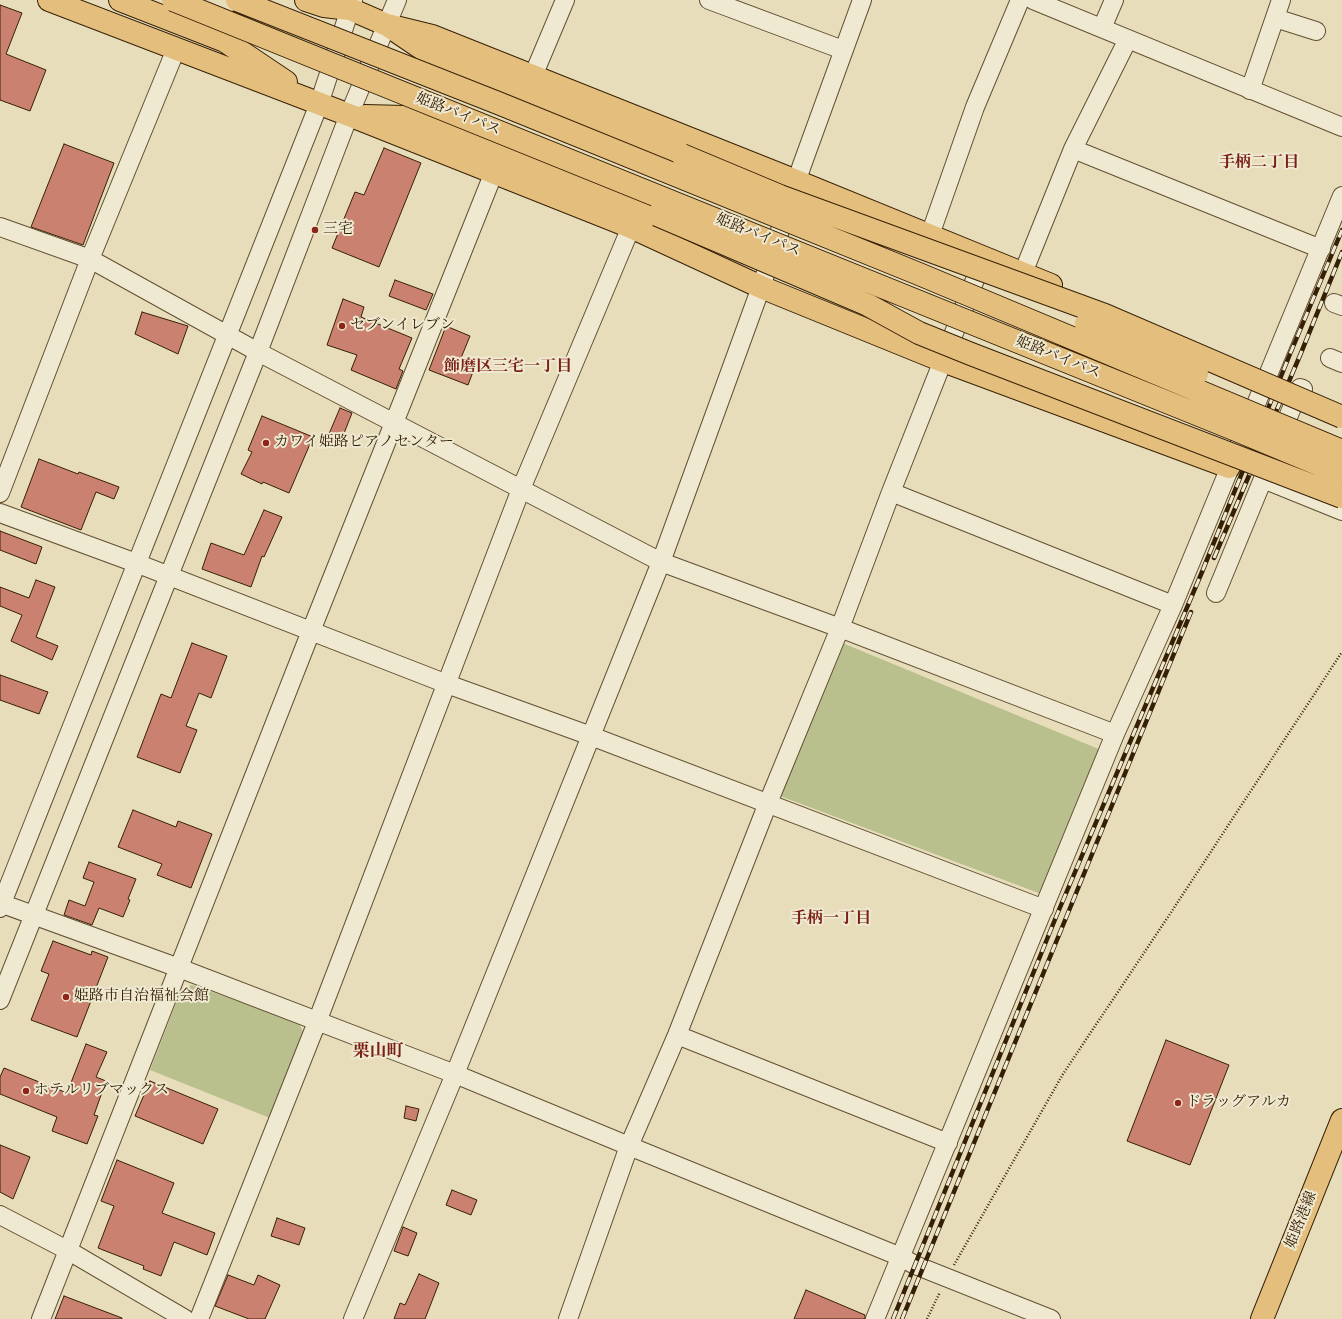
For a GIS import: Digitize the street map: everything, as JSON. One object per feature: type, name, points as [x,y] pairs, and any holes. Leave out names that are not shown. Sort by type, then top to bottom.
[{"type":"main road","points":[[49,0],[349,115],[631,227],[761,287],[943,361],[1229,467]]},
{"type":"main road","points":[[120,0],[225,41],[319,104]]},
{"type":"main road","name":"姫路バイパス","points":[[173,0],[1342,474]]},
{"type":"main road","name":"姫路バイパス","points":[[237,0],[505,106],[919,274],[1342,450]]},
{"type":"main road","points":[[306,0],[324,6],[348,3],[387,25],[427,52],[780,196],[1105,315],[1342,417]]},
{"type":"main road","points":[[387,25],[432,36],[930,235],[1269,374]]},
{"type":"main road","points":[[349,115],[405,117],[657,215],[868,305],[926,324],[1070,379],[1200,426],[1236,430]]},
{"type":"main road","points":[[901,240],[972,277],[1096,328],[1212,381],[1235,406]]},
{"type":"main road","points":[[868,305],[919,333],[1342,497]]},
{"type":"main road","name":"姫路港線","points":[[1262,1319],[1342,1120]]},
{"type":"street","points":[[0,1000],[258,352],[349,115],[397,0]]},
{"type":"street","points":[[533,76],[565,0]]},
{"type":"street","points":[[709,0],[843,50]]},
{"type":"street","points":[[353,1319],[455,1074],[661,562],[761,287],[796,181],[862,0]]},
{"type":"street","points":[[930,235],[975,107],[1020,0]]},
{"type":"street","points":[[1032,0],[1051,3],[1102,28],[1342,127]]},
{"type":"street","points":[[1102,28],[1114,0]]},
{"type":"street","points":[[348,3],[319,104],[1,905],[34,915],[179,968],[455,1074],[901,1257],[916,1265],[1051,1319]]},
{"type":"street","points":[[1250,90],[1277,5],[1316,31]]},
{"type":"street","points":[[1023,273],[1073,149],[1128,39]]},
{"type":"street","points":[[0,494],[90,259],[176,49]]},
{"type":"street","points":[[1073,149],[1321,249]]},
{"type":"street","points":[[41,1319],[69,1251],[311,631],[494,172]]},
{"type":"street","points":[[875,1319],[1115,734],[1173,605],[1342,196]]},
{"type":"street","points":[[0,227],[90,259],[258,352],[661,562],[840,628],[1115,734]]},
{"type":"street","points":[[199,1319],[317,1022],[521,489],[631,227]]},
{"type":"street","points":[[568,1319],[629,1146],[677,1035],[768,803],[840,628],[891,492],[984,257]]},
{"type":"street","points":[[1216,593],[1300,388],[1342,407]]},
{"type":"street","points":[[1263,479],[1342,511]]},
{"type":"street","points":[[891,492],[1173,605]]},
{"type":"street","points":[[0,513],[447,684],[768,803],[1044,909]]},
{"type":"street","points":[[677,1035],[948,1143]]},
{"type":"street","points":[[0,1215],[69,1251],[184,1319]]},
{"type":"path","points":[[927,1319],[947,1277],[1062,1074],[1170,914],[1342,652]]},
{"type":"green space","points":[[840,642],[1101,750],[1044,895],[780,796]]},
{"type":"green space","points":[[192,985],[299,1023],[304,1034],[270,1118],[150,1070],[182,988]]},
{"type":"building","points":[[0,5],[22,13],[6,54],[46,70],[30,111],[0,100]]},
{"type":"building","points":[[64,144],[114,163],[83,245],[31,227]]},
{"type":"building","points":[[384,148],[421,163],[379,267],[332,248],[355,192],[364,195]]},
{"type":"building","points":[[395,280],[433,294],[426,310],[389,296]]},
{"type":"building","points":[[343,299],[364,307],[361,317],[412,338],[399,369],[403,371],[396,389],[351,370],[357,355],[327,345]]},
{"type":"building","points":[[142,312],[188,326],[178,354],[135,334]]},
{"type":"building","points":[[446,326],[470,336],[461,358],[476,364],[468,385],[429,370]]},
{"type":"building","points":[[340,408],[352,413],[339,446],[326,441]]},
{"type":"building","points":[[262,416],[313,437],[289,493],[263,482],[262,484],[241,474],[252,452],[248,450]]},
{"type":"building","points":[[39,459],[78,474],[79,472],[119,487],[114,499],[96,492],[81,530],[21,507]]},
{"type":"building","points":[[264,510],[282,517],[264,557],[262,556],[251,587],[202,569],[211,543],[244,555]]},
{"type":"building","points":[[0,531],[42,547],[36,564],[0,550]]},
{"type":"building","points":[[36,580],[55,587],[36,637],[58,646],[52,660],[11,641],[22,615],[0,606],[0,587],[29,598]]},
{"type":"building","points":[[192,643],[227,656],[211,698],[199,693],[186,726],[197,730],[180,773],[137,757],[161,694],[171,698]]},
{"type":"building","points":[[0,675],[48,692],[39,714],[0,700]]},
{"type":"building","points":[[133,810],[176,827],[178,821],[212,834],[191,888],[157,875],[162,864],[118,847]]},
{"type":"building","points":[[89,862],[136,879],[123,917],[99,908],[92,925],[64,915],[69,900],[85,906],[94,882],[83,878]]},
{"type":"building","name":"姫路市自治福祉会館","points":[[53,941],[91,955],[92,951],[108,957],[77,1037],[31,1020],[49,974],[41,971]]},
{"type":"building","name":"ドラッグアルカ","points":[[1166,1040],[1229,1065],[1190,1165],[1127,1141]]},
{"type":"building","points":[[86,1044],[107,1052],[96,1077],[106,1081],[94,1115],[98,1116],[87,1144],[52,1131],[57,1117],[0,1094],[0,1077],[4,1068],[67,1093]]},
{"type":"building","points":[[150,1081],[218,1109],[203,1144],[135,1116]]},
{"type":"building","points":[[406,1106],[419,1109],[416,1121],[404,1118]]},
{"type":"building","points":[[0,1145],[30,1157],[13,1199],[0,1192]]},
{"type":"building","points":[[117,1160],[174,1183],[162,1213],[215,1233],[207,1255],[174,1242],[161,1276],[143,1269],[144,1266],[98,1248],[114,1206],[101,1201]]},
{"type":"building","points":[[452,1190],[477,1200],[471,1215],[446,1205]]},
{"type":"building","points":[[277,1218],[305,1228],[299,1245],[271,1236]]},
{"type":"building","points":[[403,1227],[417,1233],[408,1256],[394,1251]]},
{"type":"building","points":[[419,1274],[439,1283],[425,1319],[394,1319],[400,1303],[405,1305]]},
{"type":"building","points":[[228,1275],[254,1285],[258,1275],[280,1285],[265,1319],[249,1319],[215,1306]]},
{"type":"building","points":[[806,1290],[865,1315],[865,1319],[794,1319]]},
{"type":"building","points":[[64,1296],[122,1318],[122,1319],[55,1319]]},
{"type":"railway","points":[[893,1319],[1056,917],[1202,572],[1342,230]]},
{"type":"railway","points":[[1214,558],[1342,252]]},
{"type":"railway","points":[[902,1319],[1191,612]]},
{"type":"place","name":"三宅","points":[[315,230]]},
{"type":"place","name":"セブンイレブン","points":[[342,326]]},
{"type":"place","name":"カワイ姫路ピアノセンター","points":[[266,443]]},
{"type":"place","name":"姫路市自治福祉会館","points":[[66,997]]},
{"type":"place","name":"ホテルリブマックス","points":[[26,1091]]},
{"type":"place","name":"ドラッグアルカ","points":[[1178,1103]]},
{"type":"district","name":"手柄二丁目","points":[[1259,164]]},
{"type":"district","name":"飾磨区三宅一丁目","points":[[508,368]]},
{"type":"district","name":"手柄一丁目","points":[[831,920]]},
{"type":"district","name":"栗山町","points":[[378,1052]]}]
